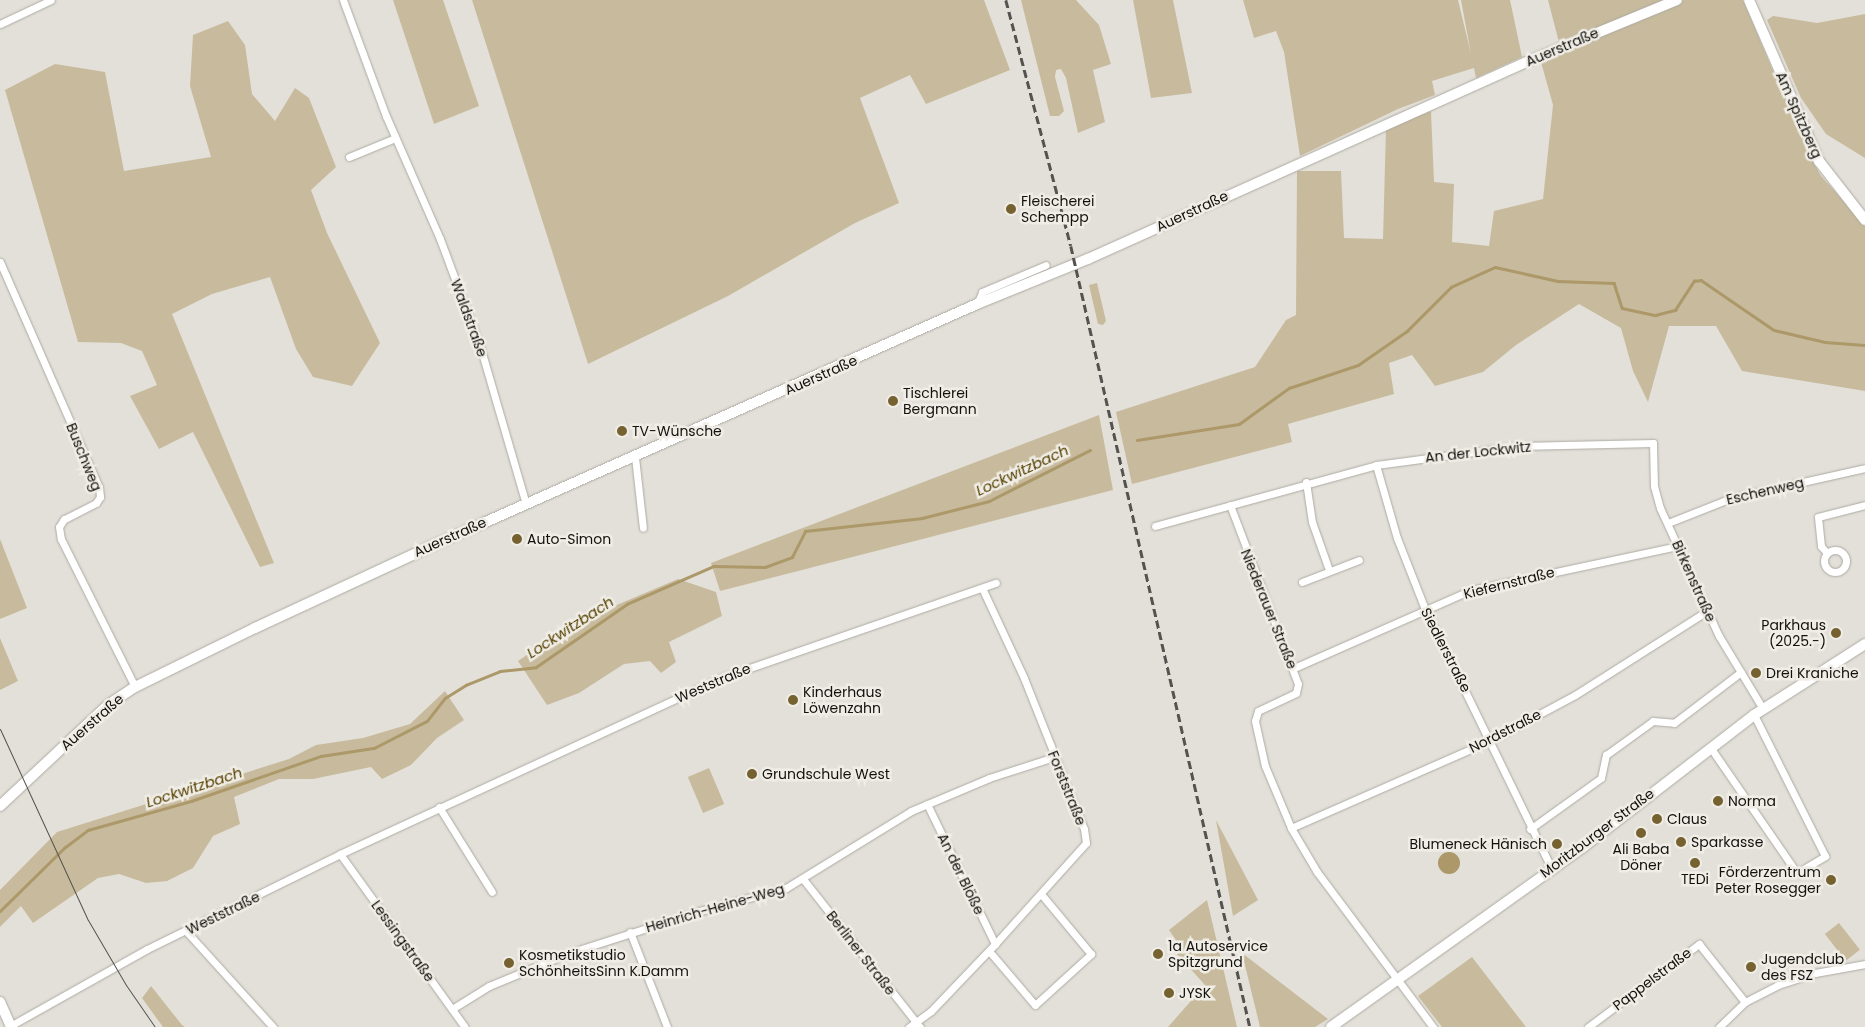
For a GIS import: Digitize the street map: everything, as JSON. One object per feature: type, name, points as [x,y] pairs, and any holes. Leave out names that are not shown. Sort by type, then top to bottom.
[{"type":"street","points":[[0,24],[51,0]]},
{"type":"street","name":"Waldstraße","points":[[343,0],[396,138],[440,239],[480,346],[526,504]]},
{"type":"street","name":"Auerstraße","points":[[0,806],[108,706],[135,687],[284,614],[526,504],[977,304],[1088,259],[1529,61],[1677,0]]},
{"type":"street","name":"Am Spitzberg","points":[[1749,0],[1819,161],[1865,220]]},
{"type":"street","points":[[349,157],[396,138]]},
{"type":"street","name":"Buschweg","points":[[0,262],[3,276],[99,487],[100,497],[96,503],[64,519],[59,527],[62,539],[135,687]]},
{"type":"street","points":[[977,304],[982,292],[1046,266]]},
{"type":"street","name":"An der Lockwitz","points":[[1155,526],[1306,482],[1376,465],[1519,446],[1653,443]]},
{"type":"street","name":"Birkenstraße","points":[[1653,443],[1654,486],[1668,523],[1707,611],[1741,672],[1824,856],[1797,873],[1710,747]]},
{"type":"street","points":[[635,457],[643,528]]},
{"type":"street","name":"Siedlerstraße","points":[[1376,465],[1397,538],[1425,609],[1491,740],[1530,829],[1552,868]]},
{"type":"street","name":"Eschenweg","points":[[1668,523],[1730,498],[1865,468]]},
{"type":"street","points":[[1306,482],[1312,522],[1329,570]]},
{"type":"street","name":"Niederauer Straße","points":[[1230,505],[1249,563],[1294,668],[1298,684],[1296,693],[1258,711],[1255,721],[1265,766],[1291,828],[1317,872],[1400,980],[1433,1027]]},
{"type":"street","points":[[1827,553],[1821,546],[1818,518],[1865,505]]},
{"type":"street","name":"Kiefernstraße","points":[[1294,668],[1471,590],[1526,576],[1678,546]]},
{"type":"street","points":[[1302,582],[1359,560]]},
{"type":"street","name":"Weststraße","points":[[11,1026],[186,931],[340,854],[718,679],[996,583]]},
{"type":"street","name":"Forststraße","points":[[909,1027],[918,1025],[996,944],[1086,843],[1084,828],[1014,654],[982,588]]},
{"type":"street","name":"Nordstraße","points":[[1291,828],[1491,740],[1575,695],[1707,611]]},
{"type":"street","name":"Moritzburger Straße","points":[[1331,1027],[1400,980],[1552,868],[1758,712],[1865,644]]},
{"type":"street","points":[[1530,829],[1601,778],[1606,756],[1653,721],[1674,723],[1741,672]]},
{"type":"street","name":"Heinrich-Heine-Weg","points":[[452,1009],[511,976],[630,932],[786,888],[803,879],[851,845],[927,804],[989,778],[1054,756]]},
{"type":"street","name":"An der Blöße","points":[[927,804],[996,944]]},
{"type":"street","points":[[439,807],[492,892]]},
{"type":"street","name":"Lessingstraße","points":[[340,854],[465,1027]]},
{"type":"street","name":"Berliner Straße","points":[[803,879],[918,1025]]},
{"type":"street","points":[[989,951],[1035,1005],[1091,954],[1041,894]]},
{"type":"street","points":[[186,931],[273,1027]]},
{"type":"street","points":[[630,932],[667,1027]]},
{"type":"street","name":"Pappelstraße","points":[[1588,1027],[1699,944],[1745,1002]]},
{"type":"street","points":[[1719,1027],[1745,1002],[1778,985],[1815,973],[1865,964]]},
{"type":"street","points":[[0,1002],[11,1026]]},
{"type":"shaded area","points":[[393,0],[443,0],[479,106],[434,124]]},
{"type":"shaded area","points":[[472,0],[984,0],[1010,70],[926,104],[910,75],[860,98],[899,203],[855,223],[728,296],[588,364]]},
{"type":"shaded area","points":[[1021,0],[1076,0],[1099,25],[1111,64],[1093,70],[1105,122],[1078,133],[1066,78],[1061,69],[1056,70],[1055,77],[1064,111],[1059,116],[1050,116]]},
{"type":"shaded area","points":[[1133,0],[1173,0],[1192,93],[1151,98]]},
{"type":"shaded area","points":[[1243,0],[1458,0],[1471,54],[1461,0],[1510,0],[1522,57],[1476,78],[1474,68],[1432,81],[1435,95],[1398,109],[1300,156],[1284,52],[1276,31],[1254,38]]},
{"type":"shaded area","points":[[1548,0],[1743,0],[1806,149],[1821,176],[1865,225],[1865,391],[1742,371],[1716,326],[1669,326],[1648,402],[1633,371],[1621,328],[1579,304],[1516,345],[1483,372],[1435,386],[1412,355],[1389,363],[1394,394],[1288,424],[1292,442],[1132,484],[1116,412],[1255,367],[1286,320],[1296,315],[1297,171],[1341,171],[1344,238],[1383,239],[1386,128],[1431,111],[1434,182],[1454,184],[1452,242],[1489,246],[1494,211],[1543,199],[1553,105],[1541,62],[1562,54]]},
{"type":"shaded area","points":[[1865,14],[1865,158],[1826,134],[1801,98],[1767,20],[1773,16],[1817,23]]},
{"type":"shaded area","points":[[228,21],[245,45],[252,94],[275,121],[295,88],[309,98],[336,167],[311,190],[327,233],[380,343],[352,386],[313,377],[296,349],[270,277],[212,294],[172,314],[274,563],[260,567],[193,432],[159,449],[130,396],[157,385],[142,351],[121,343],[78,342],[5,90],[55,64],[105,72],[124,171],[211,157],[190,86],[193,35]]},
{"type":"shaded area","points":[[1097,283],[1106,321],[1103,325],[1098,324],[1089,285]]},
{"type":"shaded area","points":[[1099,415],[1113,490],[720,591],[711,563]]},
{"type":"shaded area","points":[[0,539],[27,608],[0,619]]},
{"type":"shaded area","points":[[678,579],[716,592],[722,616],[669,642],[676,662],[661,673],[650,661],[624,664],[579,693],[547,705],[518,661],[572,624]]},
{"type":"shaded area","points":[[0,638],[18,681],[0,690]]},
{"type":"shaded area","points":[[445,691],[464,720],[437,738],[411,765],[382,779],[371,767],[313,779],[279,779],[234,797],[240,824],[213,836],[193,868],[167,881],[146,883],[119,874],[98,878],[33,923],[21,906],[0,927],[0,890],[57,832],[289,759],[316,745],[363,738],[410,724]]},
{"type":"shaded area","points":[[709,768],[724,804],[703,813],[688,777]]},
{"type":"shaded area","points":[[1216,820],[1258,900],[1233,916]]},
{"type":"shaded area","points":[[1449,852],[1457,855],[1460,863],[1457,871],[1449,874],[1441,871],[1438,863],[1441,855]]},
{"type":"shaded area","points":[[1207,900],[1237,1027],[1168,1027],[1205,985],[1177,954],[1182,949],[1169,930]]},
{"type":"shaded area","points":[[1839,923],[1860,950],[1846,961],[1825,934]]},
{"type":"shaded area","points":[[1242,953],[1328,1019],[1315,1027],[1260,1027]]},
{"type":"shaded area","points":[[1472,957],[1526,1027],[1442,1027],[1418,996]]},
{"type":"shaded area","points":[[151,986],[185,1027],[163,1027],[142,998]]},
{"type":"waterway","name":"Lockwitzbach","points":[[1137,440],[1239,424],[1289,388],[1358,365],[1407,331],[1451,287],[1495,267],[1558,281],[1614,283],[1622,308],[1655,315],[1675,310],[1694,281],[1701,280],[1774,330],[1825,342],[1865,345]]},
{"type":"waterway","name":"Lockwitzbach","points":[[0,911],[64,848],[88,830],[191,801],[321,756],[374,748],[427,721],[445,698],[466,685],[500,671],[536,667],[627,604],[714,566],[765,567],[792,557],[805,531],[922,518],[989,501],[1090,450]]},
{"type":"tram line","points":[[0,729],[88,920],[126,985],[155,1027]]},
{"type":"railway","points":[[1006,0],[1071,246],[1250,1027]]},
{"type":"place","name":"Fleischerei Schempp","points":[[1011,209]]},
{"type":"place","name":"Tischlerei Bergmann","points":[[893,401]]},
{"type":"place","name":"TV-Wünsche","points":[[622,431]]},
{"type":"place","name":"Auto-Simon","points":[[517,539]]},
{"type":"place","name":"Parkhaus (2025.-)","points":[[1836,633]]},
{"type":"place","name":"Drei Kraniche","points":[[1756,673]]},
{"type":"place","name":"Kinderhaus Löwenzahn","points":[[793,700]]},
{"type":"place","name":"Grundschule West","points":[[752,774]]},
{"type":"place","name":"Norma","points":[[1718,801]]},
{"type":"place","name":"Claus","points":[[1657,819]]},
{"type":"place","name":"Ali Baba Döner","points":[[1641,833]]},
{"type":"place","name":"Sparkasse","points":[[1681,842]]},
{"type":"place","name":"Blumeneck Hänisch","points":[[1557,844]]},
{"type":"place","name":"TEDi","points":[[1695,863]]},
{"type":"place","name":"Förderzentrum Peter Rosegger","points":[[1831,880]]},
{"type":"place","name":"1a Autoservice Spitzgrund","points":[[1158,954]]},
{"type":"place","name":"Kosmetikstudio SchönheitsSinn K.Damm","points":[[509,963]]},
{"type":"place","name":"Jugendclub des FSZ","points":[[1751,967]]},
{"type":"place","name":"JYSK","points":[[1169,993]]}]
